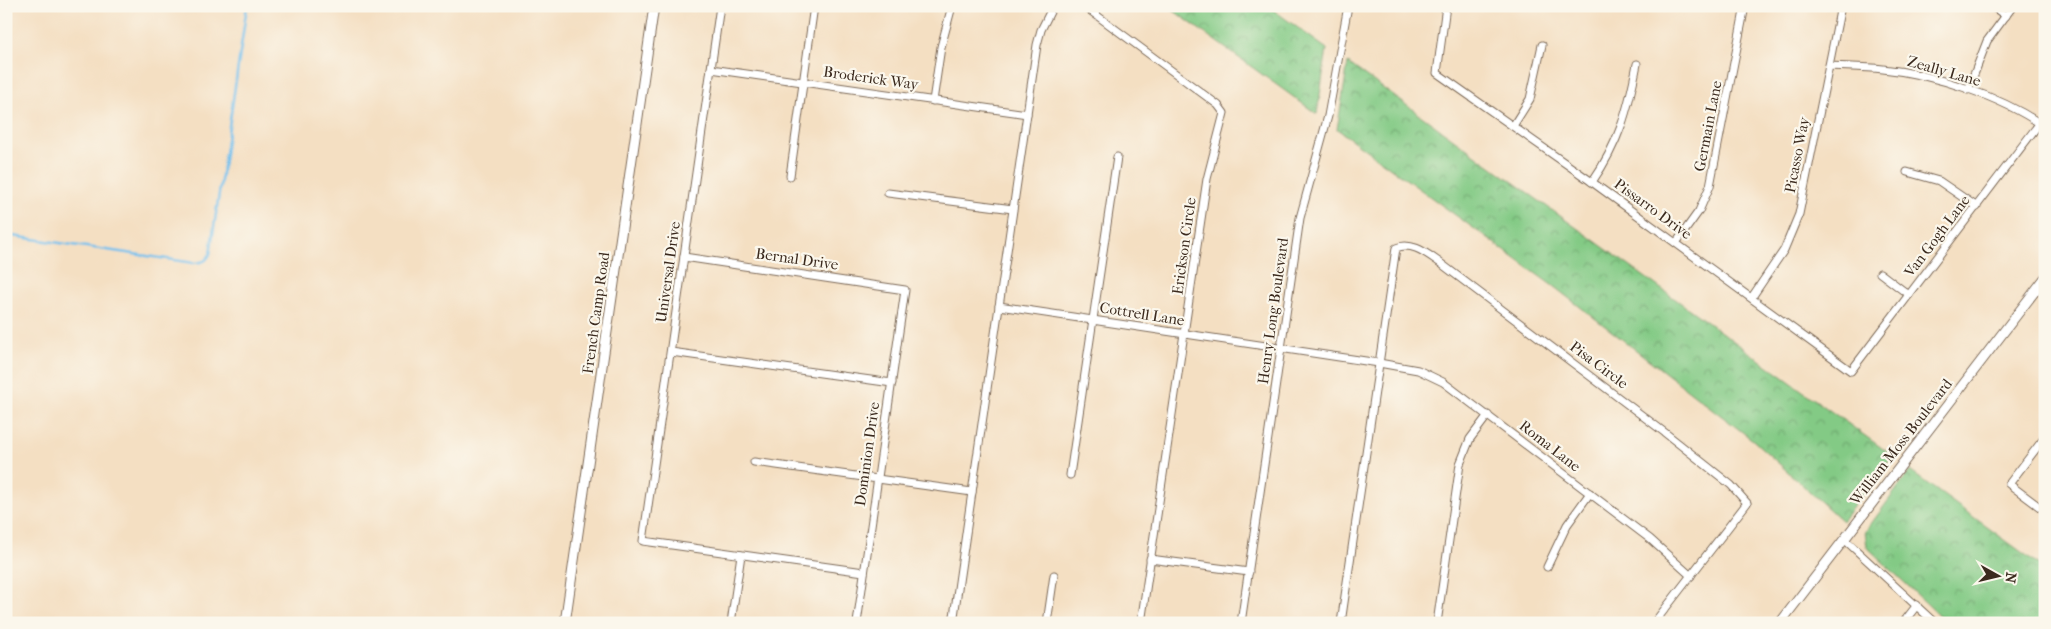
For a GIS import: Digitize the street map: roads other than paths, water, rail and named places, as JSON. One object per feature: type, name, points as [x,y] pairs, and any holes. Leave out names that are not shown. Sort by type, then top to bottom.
[{"type":"street","name":"French Camp Road","points":[[566,623],[654,6]]},
{"type":"street","name":"Universal Drive","points":[[720,6],[644,541],[741,555]]},
{"type":"street","points":[[790,176],[814,6]]},
{"type":"street","points":[[933,101],[941,47],[952,6]]},
{"type":"street","points":[[953,623],[1027,114],[1041,30],[1053,6]]},
{"type":"street","name":"Erickson Circle","points":[[1084,6],[1218,105],[1224,113],[1224,122],[1209,172],[1141,623]]},
{"type":"street","name":"Henry Long Boulevard","points":[[1241,623],[1300,218],[1328,116],[1348,6]]},
{"type":"street","name":"Pissarro Drive","points":[[1446,6],[1437,72],[1592,182],[1850,371]]},
{"type":"street","name":"Germain Lane","points":[[1676,243],[1699,211],[1710,186],[1746,6]]},
{"type":"street","name":"Picasso Way","points":[[1752,298],[1784,250],[1796,220],[1840,6]]},
{"type":"street","points":[[1992,6],[2006,16]]},
{"type":"street","points":[[1968,90],[1984,47],[2013,6]]},
{"type":"street","points":[[1513,126],[1530,99],[1542,45]]},
{"type":"street","points":[[1592,182],[1622,130],[1637,64]]},
{"type":"street","name":"Zeally Lane","points":[[1829,66],[1884,69],[1968,90],[2004,104],[2042,125]]},
{"type":"street","name":"Broderick Way","points":[[711,69],[1027,114]]},
{"type":"street","name":"Van Gogh Lane","points":[[1850,371],[2042,125],[2045,116]]},
{"type":"street","points":[[1070,475],[1117,157]]},
{"type":"street","points":[[1907,172],[1939,181],[1977,207]]},
{"type":"street","points":[[888,193],[1013,209]]},
{"type":"street","name":"Pisa Circle","points":[[1341,623],[1396,248],[1403,244],[1427,254],[1455,273],[1679,444],[1731,485],[1747,503],[1654,623]]},
{"type":"street","name":"Bernal Drive","points":[[684,257],[905,290]]},
{"type":"street","points":[[1880,273],[1909,295]]},
{"type":"street","name":"William Moss Boulevard","points":[[1780,623],[2045,278]]},
{"type":"street","name":"Dominion Drive","points":[[857,623],[905,290]]},
{"type":"street","name":"Cottrell Lane","points":[[999,306],[1281,347]]},
{"type":"street","points":[[1281,347],[1379,363]]},
{"type":"street","points":[[671,352],[892,383]]},
{"type":"street","name":"Roma Lane","points":[[1379,363],[1407,367],[1432,376],[1488,415],[1650,539],[1692,576]]},
{"type":"street","points":[[1437,623],[1460,464],[1470,439],[1488,415]]},
{"type":"street","points":[[2045,437],[2009,484],[2045,511]]},
{"type":"street","points":[[754,462],[972,492]]},
{"type":"street","points":[[1546,567],[1560,536],[1590,493]]},
{"type":"street","points":[[1844,539],[1935,623]]},
{"type":"street","points":[[731,623],[741,555],[864,572]]},
{"type":"street","points":[[1150,559],[1248,572]]},
{"type":"street","points":[[1047,623],[1054,575]]},
{"type":"street","points":[[1903,623],[1917,605]]},
{"type":"waterway","points":[[6,235],[194,263],[206,260],[210,254],[247,6]]}]
